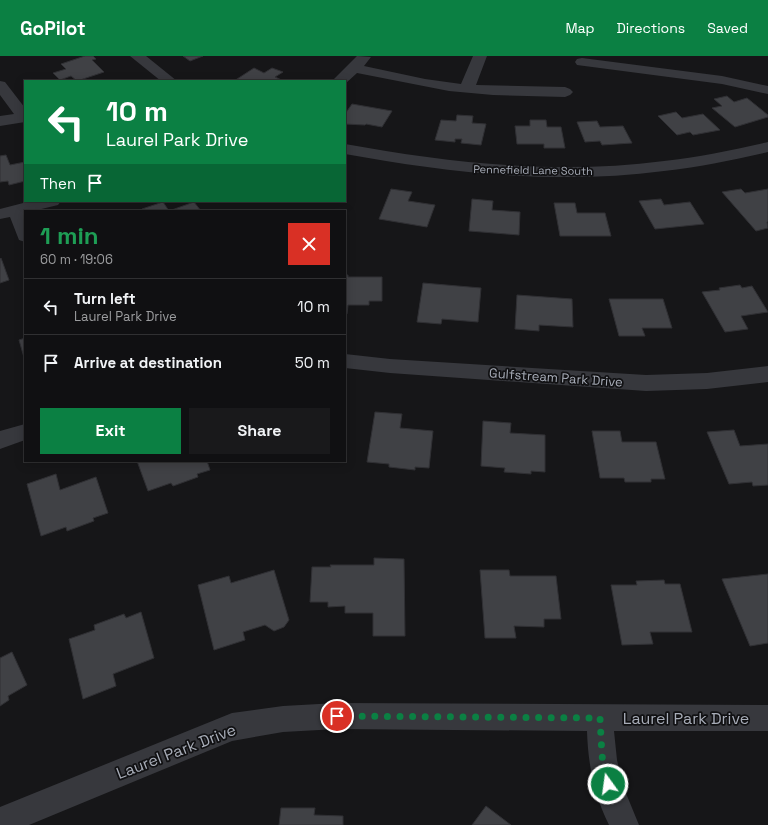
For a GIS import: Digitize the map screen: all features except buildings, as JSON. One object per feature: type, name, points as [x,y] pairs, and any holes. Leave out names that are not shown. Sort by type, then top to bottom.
[{"type":"street","points":[[137,56],[162,80]]},
{"type":"street","points":[[340,80],[365,56]]},
{"type":"street","points":[[467,88],[480,56]]},
{"type":"street","points":[[582,62],[722,80],[768,90]]},
{"type":"street","points":[[601,79],[608,65]]},
{"type":"street","points":[[354,68],[401,79],[467,88],[500,91],[541,86],[565,92]]},
{"type":"street","points":[[0,85],[24,117],[0,121]]},
{"type":"street","name":"Pennefield Lane South","points":[[346,149],[414,162],[463,168],[537,173],[579,173],[629,170],[690,163],[768,147]]},
{"type":"street","points":[[24,235],[8,212],[48,202]]},
{"type":"street","name":"Gulfstream Park Drive","points":[[346,361],[646,383],[707,381],[768,374]]},
{"type":"street","points":[[0,440],[24,432]]},
{"type":"street","name":"Laurel Park Drive","points":[[0,822],[232,727],[283,719],[337,716],[768,718]]},
{"type":"street","points":[[600,718],[604,772],[615,808],[624,825]]},
{"type":"route","points":[[337,716],[600,718],[601,748],[604,772],[608,784]]}]
